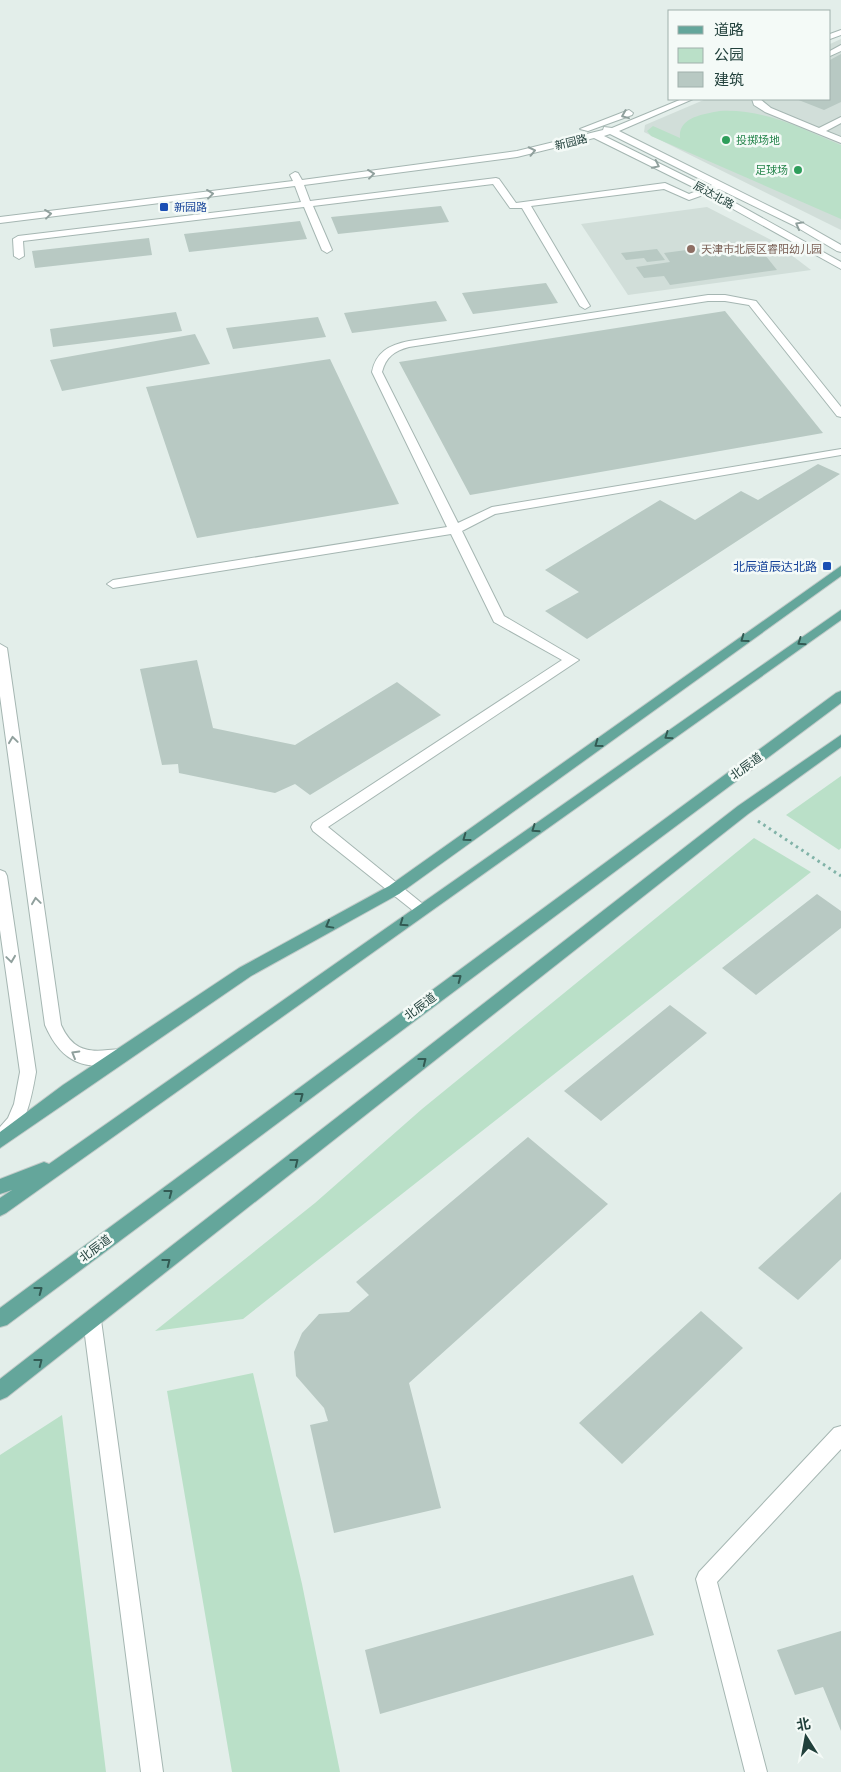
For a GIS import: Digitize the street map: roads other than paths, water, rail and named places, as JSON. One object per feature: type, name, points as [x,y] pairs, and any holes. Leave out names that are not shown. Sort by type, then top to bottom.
[{"type":"main road","points":[[0,1140],[245,972],[394,890],[841,570]]},
{"type":"main road","points":[[0,1208],[841,614]]},
{"type":"main road","name":"北辰道","points":[[0,1319],[841,696]]},
{"type":"main road","points":[[0,1391],[742,810],[841,740]]},
{"type":"main road","points":[[0,1187],[78,1154]]},
{"type":"street","name":"新园路","points":[[0,220],[486,151],[585,129],[668,97]]},
{"type":"street","name":"新园路","points":[[0,210],[490,159],[597,136],[687,100]]},
{"type":"street","points":[[756,100],[757,103],[768,110],[841,140]]},
{"type":"street","points":[[819,131],[841,120]]},
{"type":"street","name":"辰达北路","points":[[599,124],[796,223],[841,249]]},
{"type":"street","name":"辰达北路","points":[[585,129],[708,191],[839,262]]},
{"type":"street","points":[[490,159],[513,206],[666,186],[689,197],[720,185]]},
{"type":"street","points":[[19,256],[18,239],[307,204],[499,175]]},
{"type":"street","points":[[297,179],[326,250]]},
{"type":"street","points":[[525,204],[585,306]]},
{"type":"street","points":[[422,909],[394,890],[318,826],[572,660],[499,619],[377,372],[379,362],[386,352],[398,346],[708,298],[725,298],[752,303],[841,414]]},
{"type":"street","points":[[112,584],[456,529],[492,511],[841,452]]},
{"type":"street","points":[[0,648],[54,1025],[62,1043],[79,1058],[91,1059],[122,1055]]},
{"type":"street","points":[[0,876],[28,1072],[22,1104],[14,1122],[0,1140]]},
{"type":"street","points":[[92,1320],[152,1772]]},
{"type":"street","points":[[756,1772],[706,1579],[838,1440]]},
{"type":"place","name":"投掷场地","points":[[726,140]]},
{"type":"place","name":"足球场","points":[[798,170]]},
{"type":"place","name":"新园路","points":[[164,207]]},
{"type":"place","name":"天津市北辰区睿阳幼儿园","points":[[691,249]]},
{"type":"place","name":"北辰道辰达北路","points":[[827,566]]}]
